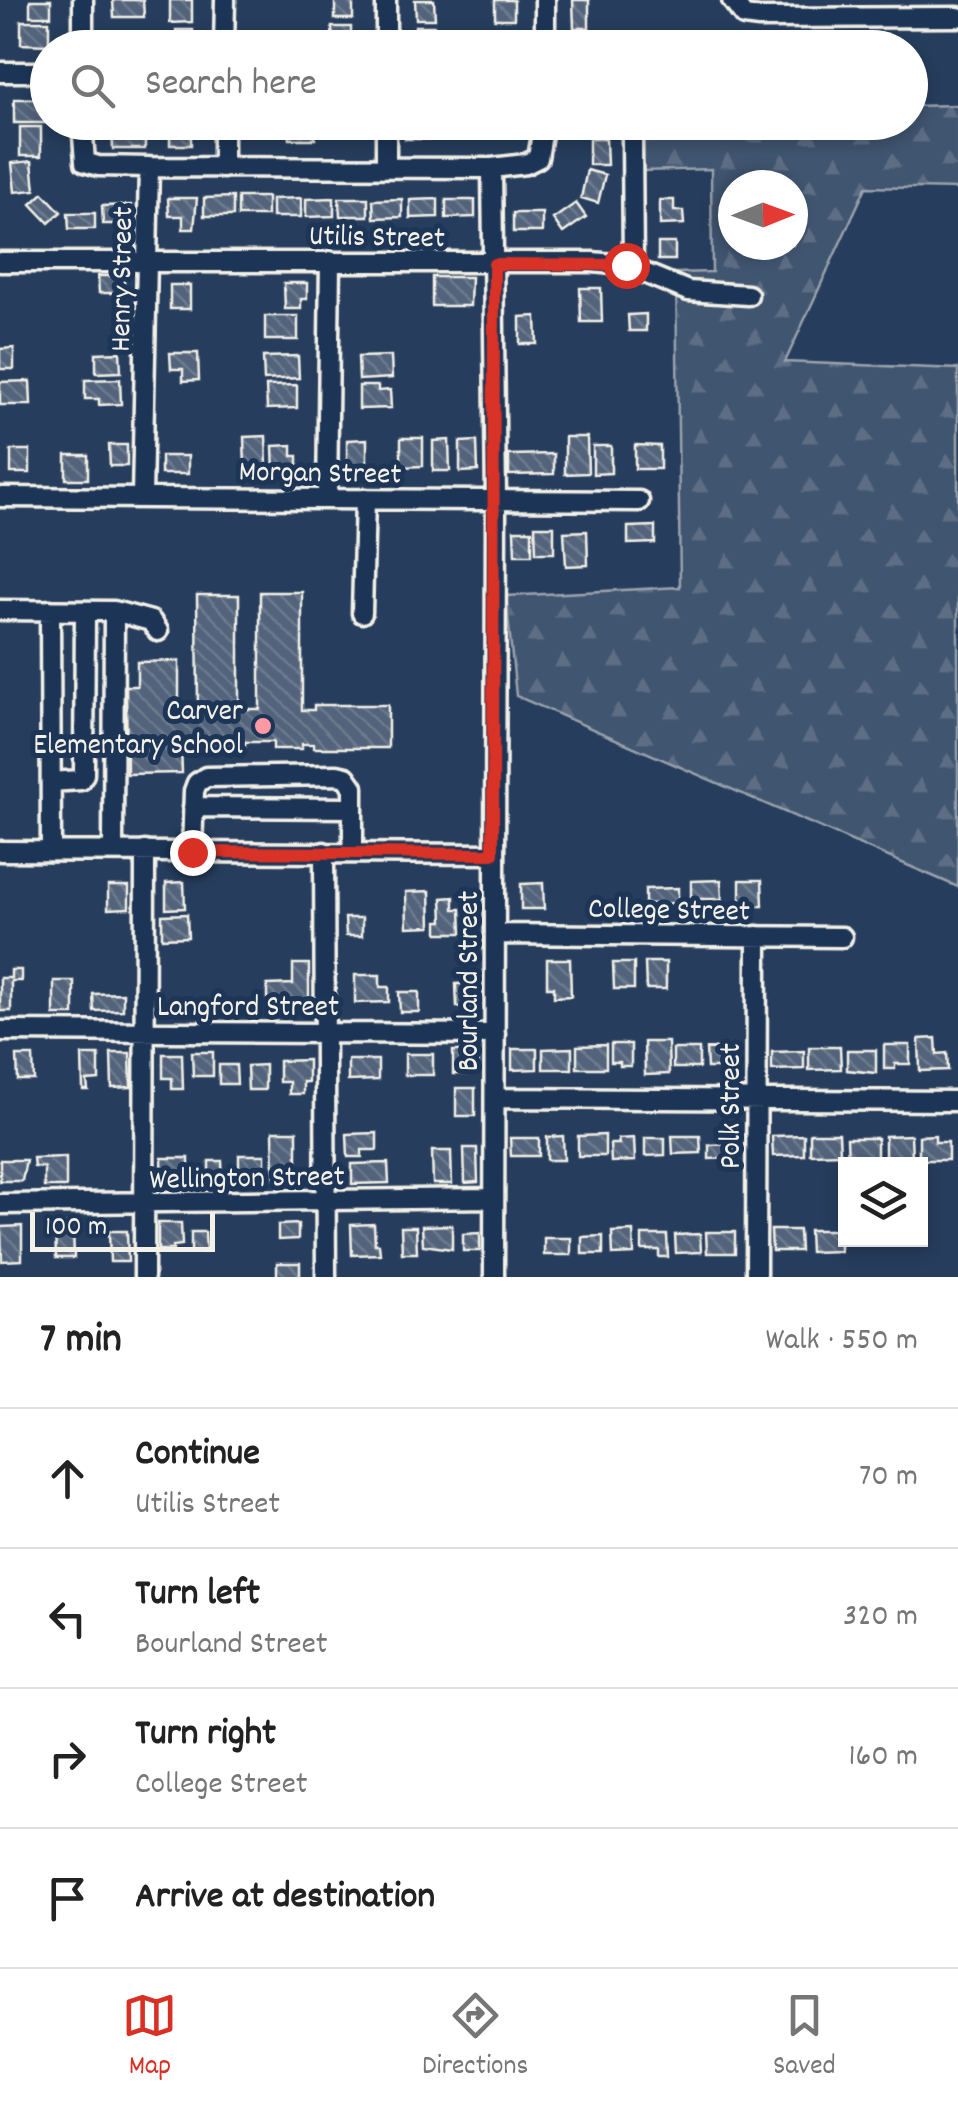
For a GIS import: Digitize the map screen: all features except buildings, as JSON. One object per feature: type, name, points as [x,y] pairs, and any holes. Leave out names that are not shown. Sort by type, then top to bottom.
[{"type":"street","points":[[82,30],[83,0]]},
{"type":"street","points":[[224,30],[225,0]]},
{"type":"street","points":[[386,0],[386,30]]},
{"type":"street","points":[[545,0],[545,30]]},
{"type":"street","points":[[735,5],[744,16],[758,18],[958,17]]},
{"type":"street","points":[[0,72],[30,72]]},
{"type":"street","name":"Henry Street","points":[[83,140],[85,162],[150,167],[142,497]]},
{"type":"street","points":[[223,140],[223,168]]},
{"type":"street","points":[[386,140],[386,167]]},
{"type":"street","points":[[150,167],[492,168],[526,164],[538,158],[541,140]]},
{"type":"street","points":[[632,140],[633,268]]},
{"type":"street","name":"Bourland Street","points":[[492,168],[496,500],[494,1277]]},
{"type":"street","points":[[327,499],[330,261]]},
{"type":"street","name":"Utilis Street","points":[[0,262],[592,262],[633,268],[688,291],[748,295]]},
{"type":"street","name":"Morgan Street","points":[[0,496],[639,501]]},
{"type":"street","points":[[362,613],[365,499]]},
{"type":"street","points":[[0,610],[114,611],[151,621],[158,631]]},
{"type":"street","points":[[50,610],[51,851]]},
{"type":"street","points":[[51,782],[81,780],[84,774],[85,611]]},
{"type":"street","points":[[113,852],[114,611]]},
{"type":"street","points":[[192,852],[197,783],[206,777],[337,776],[346,777],[354,787],[353,853]]},
{"type":"street","points":[[193,807],[353,808]]},
{"type":"street","points":[[0,851],[493,854]]},
{"type":"street","points":[[144,851],[144,1277]]},
{"type":"street","points":[[324,852],[326,1277]]},
{"type":"street","name":"College Street","points":[[495,934],[842,937]]},
{"type":"street","name":"Polk Street","points":[[756,1277],[757,936]]},
{"type":"street","name":"Langford Street","points":[[0,1032],[495,1034]]},
{"type":"street","points":[[495,1098],[958,1101]]},
{"type":"street","name":"Wellington Street","points":[[0,1204],[494,1198]]},
{"type":"green space","points":[[958,105],[958,189],[866,187],[785,362],[958,369],[958,887],[516,696],[506,596],[680,587],[676,273],[712,272],[711,169],[641,171],[642,269],[623,248],[626,140],[928,140],[928,106]]},
{"type":"place","name":"Carver Elementary School","points":[[263,726]]},
{"type":"route","points":[[192,852],[493,854],[494,264],[626,265]]}]
